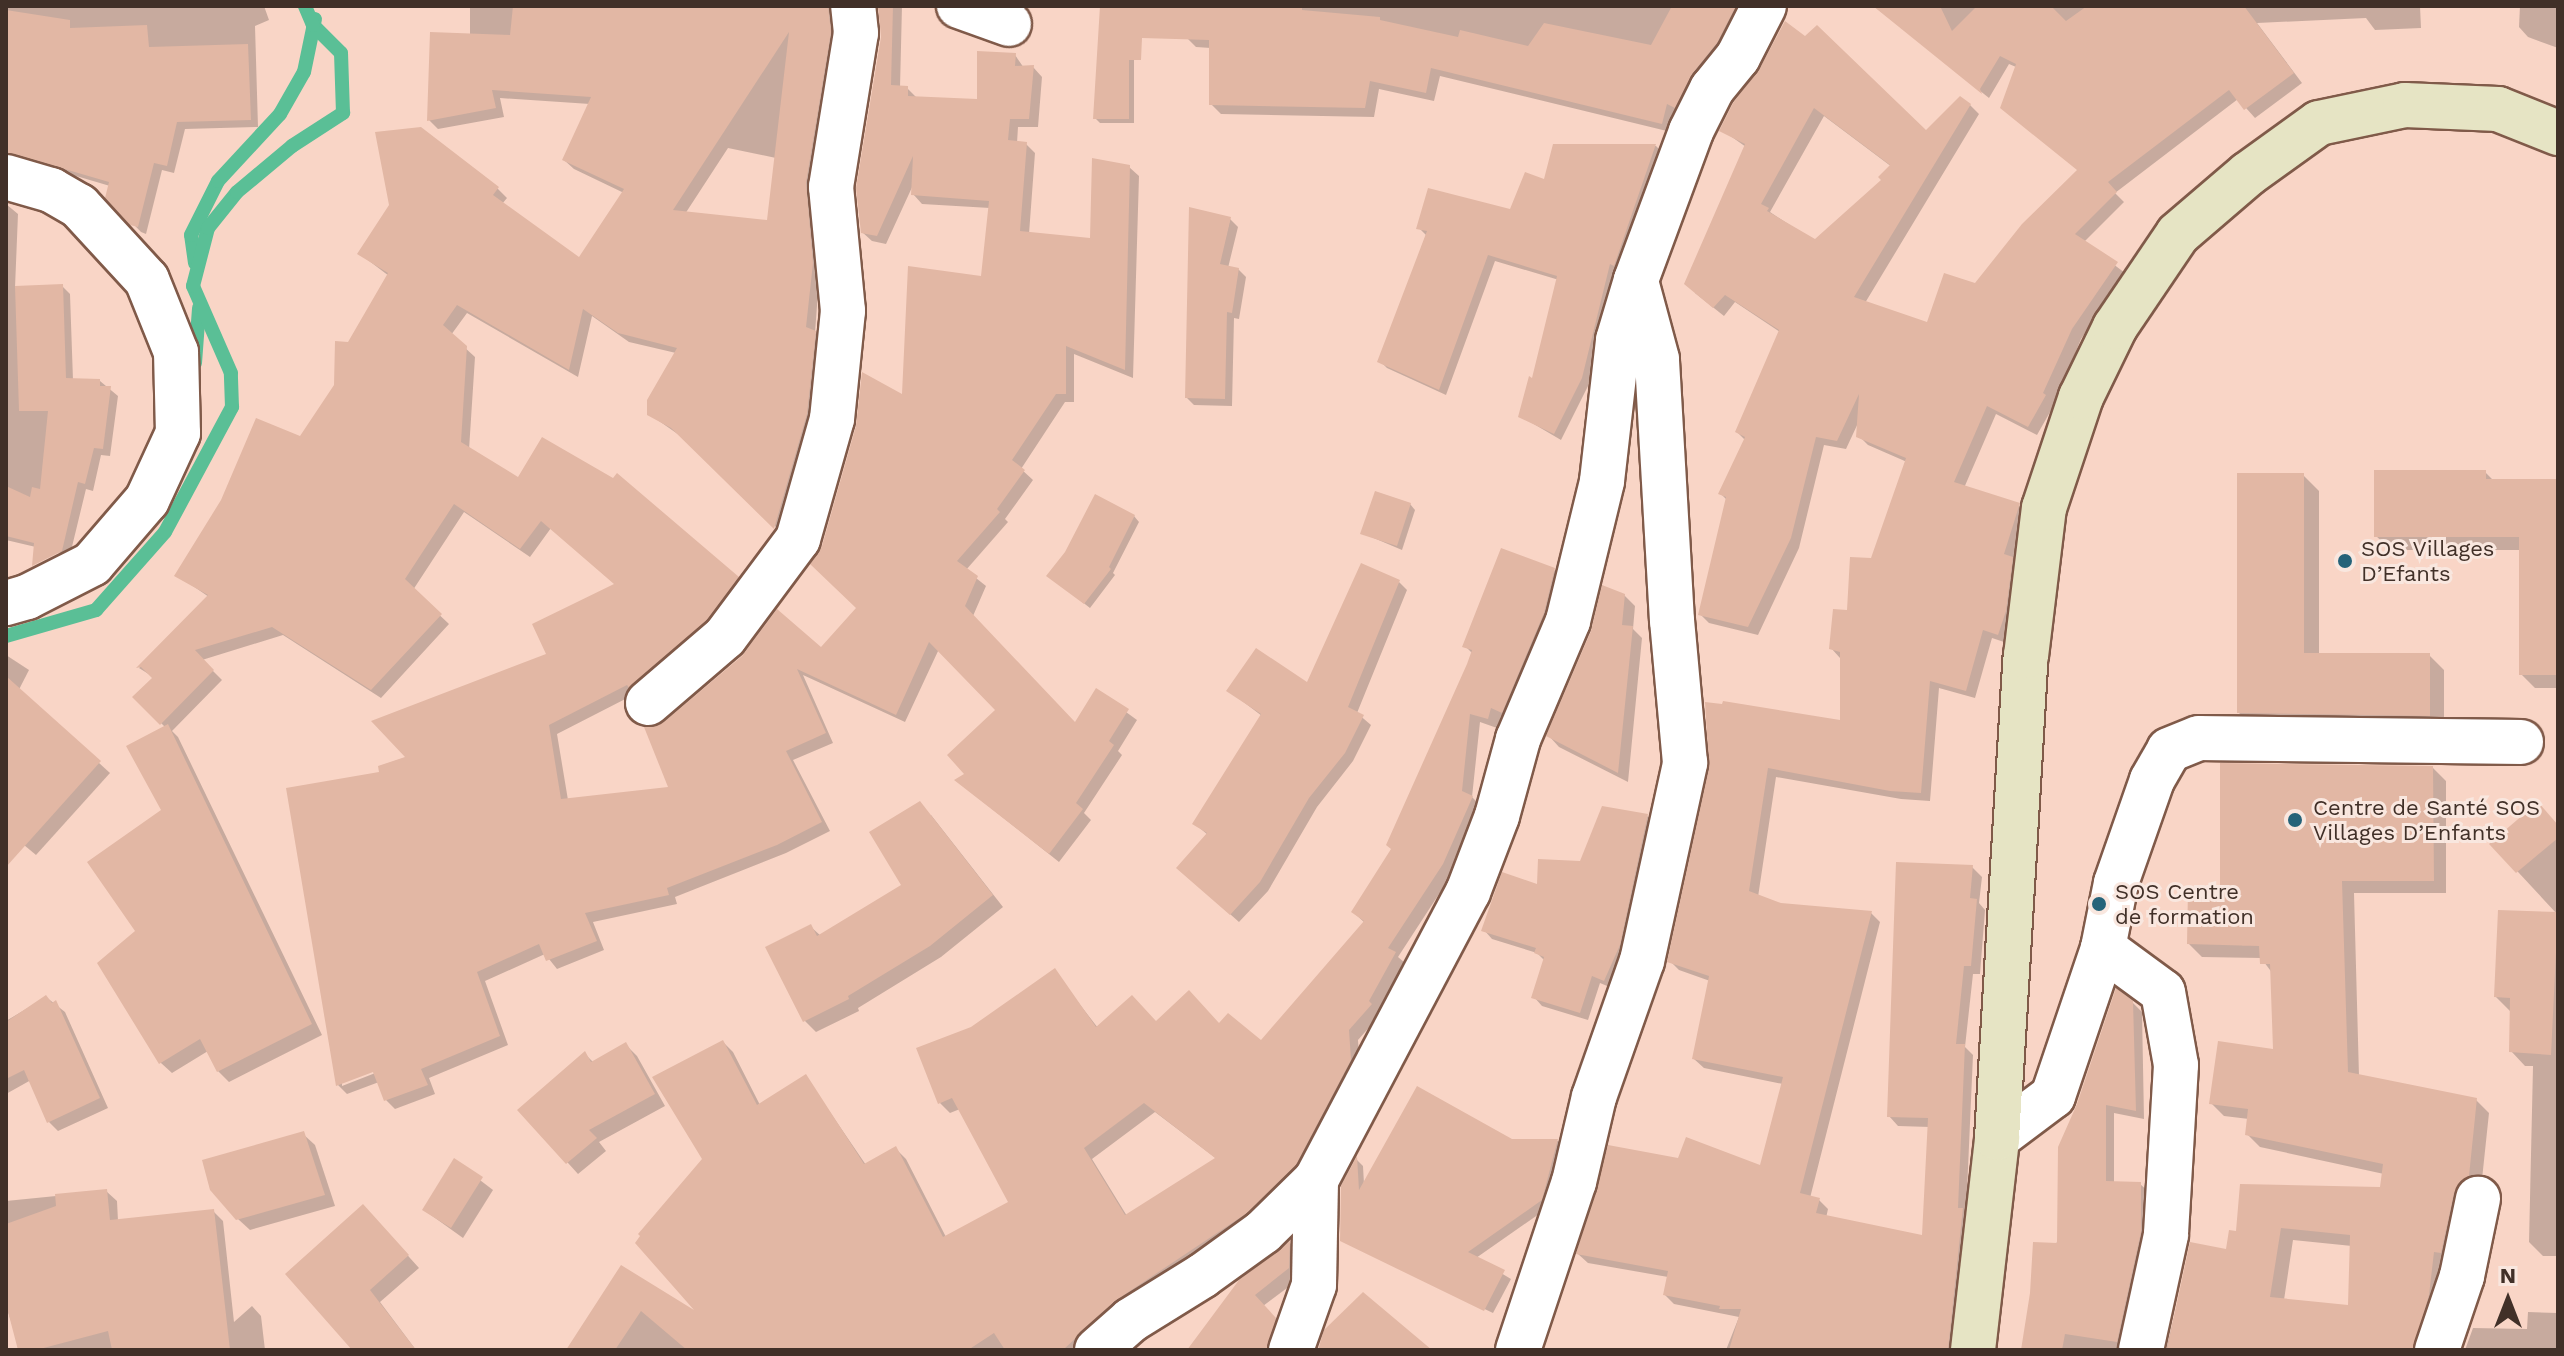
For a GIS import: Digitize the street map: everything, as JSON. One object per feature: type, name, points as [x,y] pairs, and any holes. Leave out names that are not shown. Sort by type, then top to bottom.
[{"type":"street","points":[[648,703],[725,637],[798,539],[832,419],[836,388],[843,311],[831,187],[856,33],[853,6]]},
{"type":"street","points":[[959,6],[1009,24]]},
{"type":"street","points":[[1097,1350],[1131,1320],[1202,1276],[1263,1232],[1316,1180],[1468,892],[1497,816],[1518,739],[1568,621],[1602,481],[1618,340],[1636,280],[1691,131],[1712,89],[1738,57],[1764,6]]},
{"type":"street","points":[[1973,1350],[1997,1138],[2026,656],[2044,508],[2081,397],[2115,327],[2178,234],[2248,174],[2319,123],[2405,105],[2498,109],[2558,133]]},
{"type":"street","points":[[6,177],[51,190],[79,206],[147,280],[176,352],[178,433],[147,500],[92,564],[27,597],[6,603]]},
{"type":"street","points":[[1518,1350],[1574,1182],[1594,1097],[1642,961],[1685,763],[1672,621],[1657,359],[1636,280]]},
{"type":"street","points":[[1997,1138],[2053,1096],[2103,948],[2116,883],[2152,780],[2169,750],[2199,738],[2521,742]]},
{"type":"street","points":[[2103,948],[2163,992],[2176,1065],[2166,1235],[2141,1350]]},
{"type":"street","points":[[1291,1350],[1314,1285],[1316,1180]]},
{"type":"street","points":[[2437,1350],[2462,1276],[2478,1199]]},
{"type":"building","points":[[513,6],[828,6],[831,32],[806,183],[813,263],[806,327],[816,331],[807,414],[774,529],[671,428],[647,415],[647,400],[677,348],[618,333],[583,309],[569,370],[457,305],[443,325],[467,346],[461,442],[518,477],[542,437],[613,478],[617,473],[739,577],[707,620],[629,688],[627,685],[549,725],[561,799],[668,787],[644,727],[664,722],[742,656],[777,609],[821,647],[856,608],[810,564],[822,546],[856,426],[862,372],[902,394],[908,266],[981,276],[989,201],[911,195],[913,156],[877,236],[861,233],[856,188],[881,37],[878,6],[893,6],[891,85],[908,86],[908,96],[977,99],[977,51],[1016,53],[1015,66],[1034,65],[1029,119],[1010,119],[1008,140],[1027,142],[1020,231],[1090,238],[1092,158],[1130,165],[1125,370],[1066,346],[1066,394],[1056,394],[1012,460],[1025,470],[997,509],[1000,512],[957,561],[978,576],[965,606],[1075,722],[1096,688],[1129,709],[1109,741],[1114,745],[1076,803],[1083,809],[1049,854],[954,780],[964,774],[947,755],[995,710],[929,642],[896,715],[797,669],[826,733],[786,751],[822,822],[777,845],[667,888],[669,895],[585,913],[597,941],[546,961],[539,944],[477,972],[500,1036],[421,1069],[428,1085],[384,1101],[373,1072],[336,1086],[286,788],[379,772],[378,766],[405,757],[371,721],[546,654],[532,624],[614,584],[541,521],[520,549],[454,504],[405,579],[442,614],[371,690],[272,627],[195,650],[214,670],[160,725],[132,697],[152,678],[141,667],[136,668],[208,595],[174,576],[221,500],[256,418],[300,436],[334,385],[335,341],[348,342],[388,273],[357,254],[389,205],[375,132],[421,127],[499,187],[493,195],[579,257],[624,189],[562,160],[591,97],[492,90],[496,108],[427,121],[430,32],[510,35]],"holes":[[[789,32],[767,220],[673,210]]]},
{"type":"building","points":[[1100,6],[1302,6],[1302,10],[1380,17],[1380,20],[1458,37],[1460,30],[1528,46],[1544,23],[1651,45],[1672,6],[1736,6],[1717,43],[1692,74],[1675,108],[1667,104],[1662,124],[1431,68],[1426,93],[1370,81],[1365,108],[1209,105],[1209,40],[1142,38],[1141,60],[1129,60],[1129,119],[1093,119]]},
{"type":"building","points":[[1873,6],[1940,6],[1952,31],[1977,6],[2051,6],[2066,21],[2087,6],[2244,6],[2294,73],[2244,110],[2229,90],[2108,182],[2117,192],[2075,234],[2118,262],[2072,329],[2043,393],[2046,395],[2028,427],[1987,406],[1954,482],[2020,503],[2004,554],[2013,557],[2006,611],[1998,635],[1983,630],[1966,691],[1930,681],[1921,793],[1890,791],[1768,768],[1749,891],[1781,903],[1872,911],[1800,1193],[1820,1198],[1816,1213],[1922,1235],[1928,1118],[1887,1117],[1896,862],[1973,865],[1970,898],[1977,899],[1971,966],[1964,966],[1956,1044],[1965,1044],[1958,1208],[1963,1208],[1948,1350],[1729,1350],[1741,1309],[1719,1309],[1720,1306],[1663,1295],[1668,1271],[1576,1254],[1608,1145],[1678,1158],[1686,1137],[1760,1165],[1783,1077],[1692,1059],[1709,976],[1667,962],[1709,768],[1705,702],[1722,704],[1723,701],[1840,720],[1840,652],[1829,649],[1833,609],[1847,610],[1850,557],[1871,558],[1906,458],[1856,437],[1859,394],[1837,441],[1816,437],[1791,538],[1748,627],[1698,615],[1726,497],[1718,494],[1745,437],[1735,432],[1779,330],[1725,295],[1713,308],[1684,284],[1745,144],[1719,131],[1733,103],[1760,68],[1785,21],[1805,36],[1817,25],[1926,130],[1960,96],[1971,104],[1854,297],[1927,322],[1944,273],[1975,283],[2022,224],[2077,170],[2000,108],[2016,64],[2000,56],[1980,89],[1982,94]],"holes":[[[1814,108],[1890,165],[1878,177],[1881,180],[1815,239],[1767,211],[1769,208],[1761,204]]]},
{"type":"building","points":[[6,10],[70,20],[70,28],[147,25],[149,47],[248,44],[251,120],[177,122],[167,166],[154,163],[138,227],[130,225],[105,198],[109,182],[6,152]]},
{"type":"building","points":[[1553,144],[1656,144],[1614,266],[1610,264],[1582,378],[1554,434],[1518,417],[1529,376],[1532,378],[1557,276],[1488,255],[1439,390],[1377,362],[1427,231],[1416,229],[1428,188],[1510,209],[1525,172],[1544,179]]},
{"type":"building","points":[[1189,207],[1231,217],[1220,264],[1239,268],[1232,313],[1227,312],[1225,399],[1185,398]]},
{"type":"building","points":[[63,284],[66,378],[100,379],[100,386],[111,386],[103,449],[94,448],[85,484],[78,482],[62,551],[32,566],[34,543],[6,536],[6,486],[30,497],[32,487],[40,489],[48,411],[19,411],[15,286]]},
{"type":"building","points":[[2374,470],[2486,470],[2486,479],[2558,479],[2558,675],[2519,675],[2519,537],[2374,537]]},
{"type":"building","points":[[2237,473],[2304,473],[2304,653],[2430,653],[2430,716],[2237,713]]},
{"type":"building","points":[[1375,491],[1411,503],[1397,546],[1360,534]]},
{"type":"building","points":[[1095,494],[1135,515],[1109,567],[1111,569],[1084,604],[1046,576],[1065,552]]},
{"type":"building","points":[[1501,548],[1555,568],[1544,613],[1502,713],[1491,708],[1488,719],[1470,714],[1462,791],[1473,796],[1443,864],[1388,948],[1396,952],[1369,1001],[1372,1004],[1349,1030],[1351,1060],[1296,1165],[1247,1213],[1115,1301],[1063,1350],[1005,1350],[994,1333],[968,1350],[687,1350],[641,1311],[615,1350],[566,1350],[621,1265],[694,1310],[635,1243],[640,1236],[638,1234],[702,1159],[652,1077],[723,1040],[757,1105],[806,1074],[864,1164],[896,1146],[943,1237],[1008,1202],[952,1098],[938,1104],[916,1048],[971,1027],[1055,968],[1096,1027],[1132,995],[1156,1021],[1189,990],[1219,1023],[1228,1013],[1261,1040],[1364,921],[1351,912],[1391,849],[1386,845],[1472,650],[1462,647]],"holes":[[[1144,1103],[1215,1158],[1125,1215],[1084,1148]]]},
{"type":"building","points":[[1361,563],[1400,580],[1348,707],[1364,715],[1345,753],[1309,798],[1260,882],[1230,915],[1176,868],[1207,833],[1192,824],[1261,714],[1226,691],[1256,648],[1307,682]]},
{"type":"building","points":[[1602,585],[1625,594],[1622,625],[1633,626],[1618,773],[1546,736],[1591,631]]},
{"type":"building","points":[[6,676],[101,761],[6,867]]},
{"type":"building","points":[[168,724],[312,1024],[217,1072],[200,1039],[159,1064],[97,963],[135,931],[87,862],[161,810],[126,746]]},
{"type":"building","points":[[2220,763],[2433,766],[2434,881],[2342,881],[2348,1072],[2477,1098],[2469,1176],[2459,1183],[2454,1193],[2441,1253],[2434,1252],[2429,1295],[2413,1350],[2167,1349],[2190,1242],[2226,1249],[2229,1230],[2236,1231],[2240,1184],[2380,1187],[2383,1164],[2245,1135],[2248,1109],[2209,1104],[2218,1041],[2273,1049],[2270,964],[2260,964],[2259,946],[2187,944],[2188,889],[2220,895]],"holes":[[[2281,1228],[2350,1235],[2348,1305],[2270,1297]]]},
{"type":"building","points":[[920,801],[993,895],[930,946],[848,996],[849,999],[803,1022],[765,947],[811,924],[817,936],[901,885],[869,832]]},
{"type":"building","points":[[2538,802],[2558,825],[2558,838],[2516,873],[2489,844]]},
{"type":"building","points":[[1602,806],[1648,814],[1620,945],[1604,981],[1592,976],[1580,1013],[1531,998],[1544,957],[1534,953],[1536,948],[1481,931],[1502,872],[1537,884],[1538,859],[1580,861]]},
{"type":"building","points":[[2498,910],[2558,912],[2551,1055],[2509,1052],[2510,998],[2494,997]]},
{"type":"building","points":[[2116,988],[2133,1001],[2136,1111],[2106,1105],[2106,1181],[2141,1182],[2141,1232],[2117,1342],[2065,1334],[2062,1350],[2021,1350],[2030,1293],[2033,1242],[2057,1243],[2058,1147],[2077,1104]]},
{"type":"building","points":[[46,995],[52,1003],[56,1000],[100,1098],[47,1123],[24,1070],[6,1079],[6,1022]]},
{"type":"building","points":[[626,1042],[655,1094],[589,1130],[597,1138],[566,1164],[517,1110],[585,1051],[591,1062]]},
{"type":"building","points":[[1417,1086],[1512,1139],[1558,1139],[1542,1200],[1468,1252],[1505,1270],[1484,1311],[1340,1241],[1341,1186],[1357,1156],[1359,1190]]},
{"type":"building","points":[[304,1131],[325,1195],[236,1220],[210,1190],[202,1160]]},
{"type":"building","points":[[454,1158],[483,1177],[451,1228],[422,1210]]},
{"type":"building","points":[[107,1189],[110,1220],[214,1209],[230,1350],[112,1350],[108,1331],[36,1350],[18,1350],[6,1304],[6,1224],[56,1206],[55,1194]]},
{"type":"building","points":[[363,1204],[409,1255],[370,1290],[416,1350],[352,1350],[285,1274]]},
{"type":"building","points":[[1290,1241],[1289,1268],[1255,1295],[1276,1318],[1267,1350],[1187,1350],[1239,1280]]},
{"type":"building","points":[[1363,1292],[1432,1350],[1318,1350],[1324,1330]]},
{"type":"waterway","points":[[6,636],[96,610],[165,532],[232,407],[231,373],[193,286],[208,228],[237,192],[292,146],[343,113],[341,53],[313,25],[305,6]]},
{"type":"waterway","points":[[195,263],[191,235],[218,181],[280,114],[304,72],[315,19]]},
{"type":"waterway","points":[[195,363],[199,308]]},
{"type":"place","name":"SOS Villages D’Efants","points":[[2345,561]]},
{"type":"place","name":"Centre de Santé SOS Villages D’Enfants","points":[[2295,820]]},
{"type":"place","name":"SOS Centre de formation","points":[[2099,904]]}]
